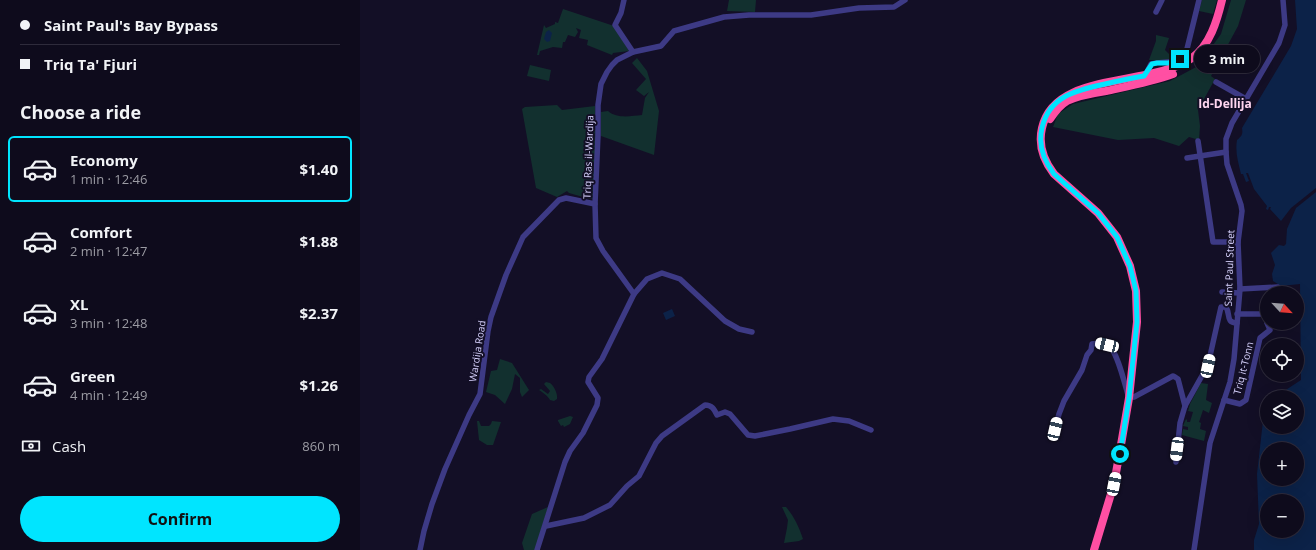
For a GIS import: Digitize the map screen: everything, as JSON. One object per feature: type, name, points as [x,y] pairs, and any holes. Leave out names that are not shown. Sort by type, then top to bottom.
[{"type":"highway","points":[[1099,550],[1118,485],[1127,444],[1137,322],[1136,291],[1130,266],[1117,237],[1098,213],[1058,178],[1049,168],[1044,158],[1040,142],[1041,133],[1046,116],[1054,105],[1063,97],[1084,88],[1144,76],[1159,76],[1192,58],[1199,51],[1212,32],[1218,17],[1222,0]]},
{"type":"highway","points":[[1094,550],[1114,484],[1131,397],[1142,308],[1141,291],[1136,267],[1122,235],[1104,212],[1053,164],[1048,156],[1046,133],[1054,113],[1066,102],[1083,95],[1176,73],[1204,54],[1224,18],[1228,0]]},
{"type":"street","points":[[624,0],[621,13],[615,25],[633,52]]},
{"type":"street","name":"Triq Ras il-Wardija","points":[[634,294],[603,251],[596,238],[595,204],[598,105],[601,84],[614,62],[633,52],[660,46],[674,31],[724,17],[756,15],[811,15],[858,8],[894,7],[905,0]]},
{"type":"street","points":[[1156,12],[1162,0]]},
{"type":"street","points":[[1144,76],[1152,64],[1168,63],[1180,59],[1186,53],[1199,0]]},
{"type":"street","name":"Saint Paul Street","points":[[1194,550],[1210,443],[1230,382],[1234,359],[1240,291],[1238,242],[1242,211],[1227,164],[1226,139],[1230,126],[1283,35],[1285,25],[1284,0]]},
{"type":"street","points":[[1157,63],[1152,69],[1152,72],[1159,76]]},
{"type":"street","points":[[1216,82],[1246,98]]},
{"type":"street","points":[[1198,141],[1213,242],[1238,242]]},
{"type":"street","points":[[1187,158],[1226,152]]},
{"type":"street","name":"Wardija Road","points":[[420,550],[434,497],[469,415],[480,394],[491,317],[506,275],[523,237],[559,200],[566,198],[595,204]]},
{"type":"street","points":[[537,550],[570,451],[584,433],[597,405],[598,398],[588,382],[589,377],[602,359],[634,294],[647,279],[662,273],[680,279],[725,321],[739,329],[752,332]]},
{"type":"street","points":[[1222,292],[1260,289]]},
{"type":"street","points":[[1176,462],[1180,423],[1185,406],[1208,366],[1221,307],[1228,310],[1230,322],[1236,323]]},
{"type":"street","points":[[1237,314],[1260,314]]},
{"type":"street","name":"Triq it-Tonn","points":[[1224,400],[1240,404],[1246,400],[1260,338],[1270,330]]},
{"type":"street","points":[[1051,437],[1064,401],[1082,370],[1091,350],[1092,344],[1099,343],[1110,347],[1120,367],[1131,397],[1173,376],[1178,379],[1185,406]]},
{"type":"street","points":[[546,526],[584,518],[610,505],[627,486],[639,476],[656,443],[662,436],[705,405],[712,406],[717,415],[725,412],[730,414],[748,435],[755,436],[834,419],[849,421],[871,430]]},
{"type":"green space","points":[[729,0],[756,0],[755,12],[727,11]]},
{"type":"green space","points":[[1202,0],[1217,0],[1213,14],[1199,11]]},
{"type":"green space","points":[[1231,0],[1246,0],[1238,26],[1211,76],[1215,79],[1198,110],[1200,126],[1199,140],[1189,137],[1179,146],[1154,138],[1118,140],[1053,127],[1058,114],[1073,104],[1170,81],[1198,66],[1221,34]]},
{"type":"green space","points":[[563,9],[614,26],[629,51],[613,53],[612,55],[587,45],[588,40],[579,38],[581,30],[576,28],[578,32],[575,37],[568,35],[565,42],[563,42],[562,48],[553,47],[540,51],[539,55],[537,55],[544,25],[546,28],[555,24],[555,22],[558,23]]},
{"type":"green space","points":[[1156,35],[1169,38],[1165,50],[1173,58],[1168,60],[1149,60],[1156,41]]},
{"type":"green space","points":[[637,58],[647,71],[659,111],[654,155],[601,136],[601,112],[608,111],[612,114],[624,116],[642,115],[645,98],[649,92],[644,96],[636,90],[646,79],[632,63]]},
{"type":"green space","points":[[530,65],[551,70],[549,81],[527,76]]},
{"type":"green space","points":[[557,105],[562,110],[595,106],[596,142],[594,195],[592,199],[569,193],[567,191],[557,197],[536,188],[522,109],[525,107]]},
{"type":"green space","points":[[500,359],[512,363],[529,390],[522,397],[520,392],[520,378],[515,374],[512,389],[505,404],[495,395],[486,392],[491,371],[497,370]]},
{"type":"green space","points":[[546,382],[550,383],[555,390],[557,399],[554,401],[550,400],[539,390],[541,389],[548,394],[550,391],[544,384]]},
{"type":"green space","points":[[1201,383],[1208,384],[1206,400],[1212,403],[1209,413],[1203,410],[1199,422],[1201,423],[1200,429],[1206,431],[1204,441],[1182,435],[1183,429],[1188,430],[1188,427],[1183,426],[1186,419],[1187,422],[1190,422],[1193,412],[1188,411]]},
{"type":"green space","points":[[570,416],[573,417],[570,424],[564,427],[563,425],[561,426],[558,420]]},
{"type":"green space","points":[[477,421],[479,421],[481,426],[489,426],[492,421],[501,422],[493,445],[487,445],[479,440]]},
{"type":"green space","points":[[548,507],[535,550],[524,550],[522,543],[532,514]]},
{"type":"green space","points":[[782,507],[786,507],[791,514],[803,539],[784,543],[788,520]]},
{"type":"water","points":[[1295,0],[1316,0],[1316,188],[1291,208],[1281,221],[1270,209],[1271,207],[1269,207],[1268,210],[1266,209],[1267,206],[1254,189],[1248,173],[1246,173],[1249,181],[1246,182],[1243,174],[1241,174],[1236,144],[1237,140],[1242,135],[1242,128],[1291,46],[1297,29]]},
{"type":"water","points":[[549,30],[552,33],[550,41],[547,42],[544,39],[546,32]]},
{"type":"water","points":[[1316,192],[1316,550],[1254,550],[1254,540],[1259,524],[1257,474],[1260,447],[1260,486],[1304,486],[1304,442],[1261,442],[1262,434],[1304,434],[1304,390],[1286,390],[1298,382],[1304,382],[1304,338],[1301,338],[1300,330],[1304,330],[1304,286],[1300,286],[1300,284],[1281,286],[1273,281],[1272,274],[1275,265],[1271,253],[1279,245],[1284,246],[1286,244],[1287,229],[1296,208]]},
{"type":"water","points":[[672,309],[675,316],[666,320],[663,313]]},
{"type":"district","name":"Id-Dellija","points":[[1225,104]]},
{"type":"route","points":[[1120,454],[1129,398],[1137,322],[1136,291],[1130,266],[1117,237],[1098,213],[1049,168],[1044,158],[1040,142],[1041,133],[1046,116],[1054,105],[1063,97],[1084,88],[1144,76],[1152,64],[1168,63],[1180,59]]}]
